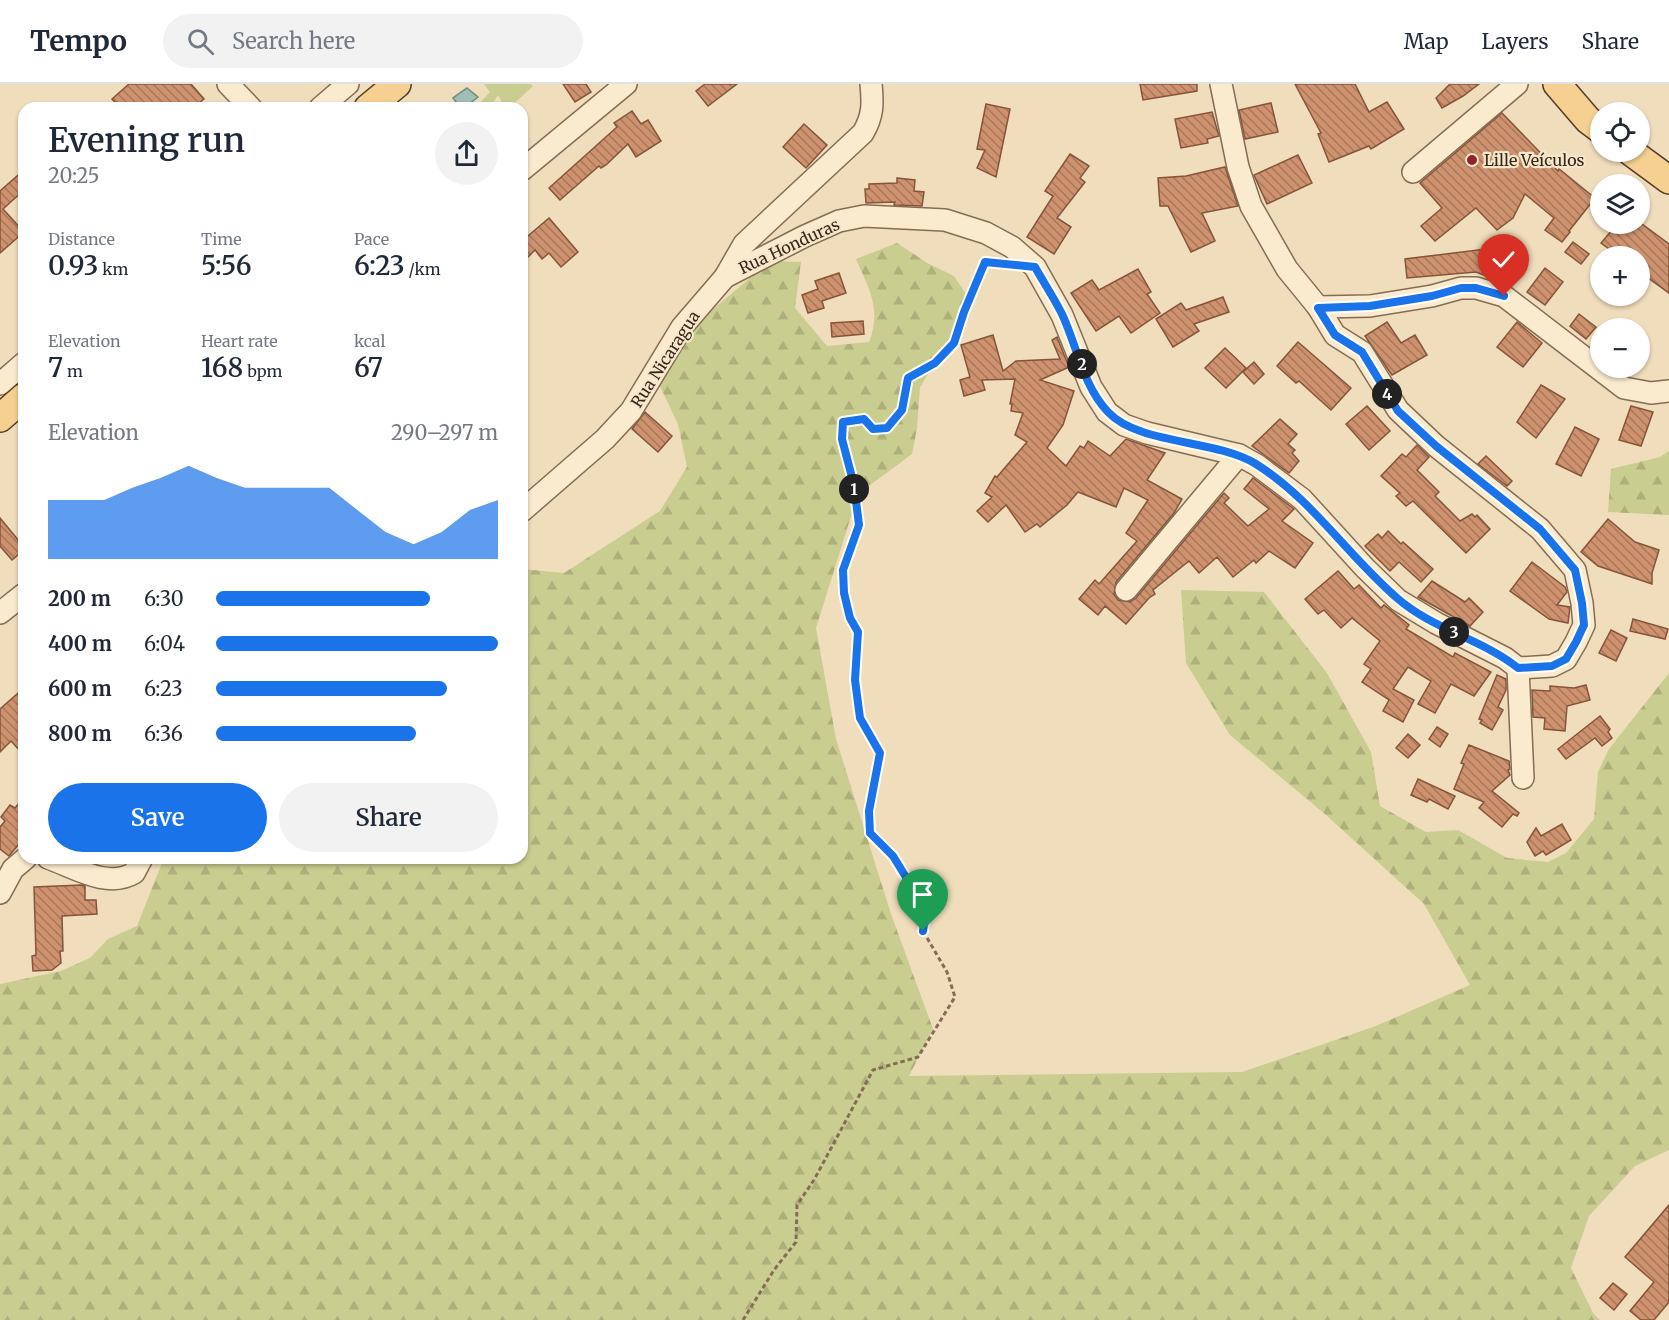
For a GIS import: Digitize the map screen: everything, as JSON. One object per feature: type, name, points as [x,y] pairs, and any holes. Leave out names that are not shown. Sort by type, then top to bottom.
[{"type":"main road","points":[[375,102],[397,84]]},
{"type":"main road","points":[[1557,84],[1590,122]]},
{"type":"main road","points":[[1645,162],[1669,180]]},
{"type":"main road","points":[[0,418],[18,402]]},
{"type":"street","points":[[228,84],[244,102]]},
{"type":"street","points":[[327,102],[348,84]]},
{"type":"street","points":[[528,165],[626,84]]},
{"type":"street","name":"Rua Nicaragua","points":[[528,506],[605,440],[631,411],[682,327],[725,277],[744,244],[863,133],[870,121],[874,106],[871,84]]},
{"type":"street","points":[[1221,84],[1238,167],[1251,206],[1287,269],[1318,308],[1335,335],[1362,352],[1398,411],[1436,446],[1540,529],[1575,570],[1584,625],[1576,642],[1566,659],[1552,666],[1518,668],[1523,778]]},
{"type":"street","points":[[1413,172],[1517,84]]},
{"type":"street","name":"Rua Honduras","points":[[725,277],[813,232],[839,221],[864,216],[945,220],[986,233],[1012,247],[1035,267],[1062,315],[1091,387],[1107,412],[1124,425],[1147,434],[1239,454],[1257,465],[1302,499],[1365,568],[1398,600],[1436,623],[1505,658],[1518,668]]},
{"type":"street","points":[[1318,308],[1370,306],[1432,296],[1461,288],[1476,288],[1504,296],[1624,388],[1652,393],[1669,391]]},
{"type":"street","points":[[0,384],[18,368]]},
{"type":"street","points":[[1126,590],[1239,454]]},
{"type":"street","points":[[0,613],[18,599]]},
{"type":"street","points":[[0,893],[13,869],[19,864]]},
{"type":"street","points":[[63,864],[98,878],[118,879],[134,873],[139,864]]},
{"type":"path","points":[[743,1320],[774,1270],[796,1242],[797,1205],[814,1180],[873,1070],[918,1057],[955,997],[947,972],[923,931],[925,918],[910,905],[912,887],[893,856],[870,833],[869,811],[880,753],[860,718],[855,680],[858,632],[850,618],[844,593],[843,570],[859,525],[854,485],[842,439],[843,422],[864,419],[873,429],[887,428],[902,410],[908,378],[935,363],[954,343],[985,262],[1035,267]]},
{"type":"green space","points":[[484,84],[531,84],[533,86],[516,102],[502,102],[498,95],[493,102],[481,102],[490,92]]},
{"type":"green space","points":[[897,243],[929,264],[954,276],[970,300],[952,336],[920,387],[917,428],[912,454],[858,494],[816,628],[836,739],[891,914],[933,1029],[909,1076],[1242,1072],[1376,1026],[1470,985],[1424,904],[1326,815],[1230,735],[1186,663],[1181,590],[1264,592],[1327,673],[1371,752],[1380,806],[1426,832],[1458,830],[1507,858],[1548,862],[1566,853],[1594,819],[1598,772],[1609,749],[1669,673],[1669,1150],[1635,1166],[1589,1216],[1571,1268],[1593,1313],[1600,1320],[0,1320],[0,984],[61,971],[90,958],[108,939],[137,926],[162,864],[528,864],[528,570],[564,573],[660,511],[687,467],[678,424],[657,380],[684,334],[770,261],[801,262],[795,308],[827,346],[869,342],[873,330],[874,309],[856,259]]},
{"type":"green space","points":[[1669,451],[1669,515],[1608,512],[1611,469],[1660,457]]},
{"type":"water","points":[[467,88],[478,97],[472,102],[456,102],[453,98]]},
{"type":"building","points":[[129,84],[191,84],[204,99],[200,102],[115,102],[112,99]]},
{"type":"building","points":[[563,84],[586,84],[591,92],[575,102]]},
{"type":"building","points":[[705,84],[737,84],[708,106],[696,91]]},
{"type":"building","points":[[1140,84],[1197,84],[1197,91],[1143,100]]},
{"type":"building","points":[[1295,84],[1355,84],[1369,112],[1387,102],[1404,129],[1371,149],[1369,146],[1329,162],[1318,134],[1321,133]]},
{"type":"building","points":[[1450,84],[1479,84],[1442,108],[1436,98]]},
{"type":"building","points":[[1271,103],[1278,132],[1245,139],[1239,110]]},
{"type":"building","points":[[986,104],[1010,109],[996,177],[977,168],[985,150],[977,149]]},
{"type":"building","points":[[632,111],[641,124],[648,120],[661,141],[636,157],[628,144],[606,165],[601,168],[599,166],[560,200],[549,188],[617,127],[614,123]]},
{"type":"building","points":[[1212,112],[1219,136],[1207,139],[1208,143],[1181,148],[1175,119]]},
{"type":"building","points":[[1502,113],[1558,171],[1559,169],[1590,194],[1590,204],[1562,242],[1545,230],[1554,218],[1525,194],[1513,218],[1497,230],[1476,208],[1435,241],[1421,226],[1442,208],[1420,183]]},
{"type":"building","points":[[804,124],[827,145],[806,168],[783,147]]},
{"type":"building","points":[[1070,154],[1089,166],[1080,178],[1085,182],[1057,218],[1071,227],[1054,254],[1027,237],[1053,196],[1045,191]]},
{"type":"building","points":[[1298,155],[1312,183],[1267,204],[1254,175]]},
{"type":"building","points":[[1225,167],[1238,206],[1202,213],[1215,241],[1191,252],[1168,206],[1160,206],[1158,178],[1186,176]]},
{"type":"building","points":[[18,175],[18,195],[3,209],[18,225],[18,237],[0,253],[0,191]]},
{"type":"building","points":[[897,178],[915,180],[914,191],[924,192],[922,206],[894,205],[895,202],[866,203],[865,189],[869,189],[869,184],[897,183]]},
{"type":"building","points":[[549,218],[578,252],[561,267],[549,253],[542,259],[535,250],[528,257],[528,236]]},
{"type":"building","points":[[1650,230],[1669,244],[1669,293],[1650,279],[1650,246],[1605,246],[1601,243],[1609,234],[1650,234]]},
{"type":"building","points":[[1573,242],[1589,254],[1581,264],[1565,252]]},
{"type":"building","points":[[1494,248],[1497,268],[1514,276],[1510,285],[1476,272],[1407,278],[1405,259]]},
{"type":"building","points":[[1545,268],[1563,282],[1545,305],[1527,292]]},
{"type":"building","points":[[1138,269],[1151,292],[1147,294],[1160,313],[1131,333],[1119,316],[1096,331],[1071,293],[1092,280],[1099,290]]},
{"type":"building","points":[[839,273],[846,293],[822,301],[824,308],[808,313],[802,295],[818,289],[815,281]]},
{"type":"building","points":[[1223,297],[1229,312],[1194,324],[1199,331],[1173,347],[1156,319],[1181,303],[1186,310]]},
{"type":"building","points":[[1579,314],[1590,322],[1590,334],[1586,339],[1570,326]]},
{"type":"building","points":[[863,321],[864,334],[832,337],[831,323]]},
{"type":"building","points":[[1387,322],[1401,343],[1415,335],[1427,355],[1392,375],[1365,336]]},
{"type":"building","points":[[1517,322],[1542,343],[1523,367],[1497,347]]},
{"type":"building","points":[[993,335],[1003,371],[1016,361],[1060,359],[1052,340],[1057,337],[1069,367],[1040,380],[1074,391],[1063,425],[1047,448],[1066,466],[1080,446],[1084,448],[1088,441],[1110,456],[1126,439],[1165,453],[1147,480],[1182,499],[1174,513],[1116,582],[1114,594],[1118,600],[1130,602],[1136,598],[1224,493],[1229,498],[1224,503],[1248,526],[1269,509],[1244,489],[1253,478],[1294,509],[1282,521],[1313,543],[1295,568],[1269,551],[1256,563],[1254,560],[1233,577],[1217,557],[1199,573],[1189,561],[1153,590],[1155,594],[1126,624],[1105,606],[1098,615],[1079,599],[1095,580],[1099,584],[1137,541],[1126,533],[1148,500],[1124,488],[1116,507],[1078,492],[1067,505],[1040,527],[1037,524],[1025,532],[1006,505],[988,522],[977,511],[992,497],[985,493],[995,476],[997,477],[1027,442],[1015,435],[1023,413],[1011,411],[1012,404],[1010,404],[1015,379],[982,380],[985,390],[964,396],[960,380],[970,377],[961,345]]},
{"type":"building","points":[[1298,342],[1351,388],[1331,410],[1299,381],[1296,383],[1277,366]]},
{"type":"building","points":[[1225,348],[1246,368],[1226,388],[1205,368]]},
{"type":"building","points":[[1254,362],[1264,374],[1254,384],[1243,372]]},
{"type":"building","points":[[1541,385],[1565,399],[1536,438],[1517,422]]},
{"type":"building","points":[[1367,406],[1390,431],[1369,450],[1346,424]]},
{"type":"building","points":[[1631,406],[1653,412],[1641,446],[1619,440]]},
{"type":"building","points":[[645,412],[672,436],[658,452],[632,429]]},
{"type":"building","points":[[1280,419],[1297,434],[1288,444],[1295,450],[1292,453],[1299,461],[1289,473],[1252,446]]},
{"type":"building","points":[[1575,427],[1599,439],[1581,476],[1556,464]]},
{"type":"building","points":[[1417,445],[1429,457],[1417,470],[1439,492],[1435,496],[1460,521],[1472,514],[1475,517],[1477,515],[1490,529],[1466,553],[1413,501],[1406,506],[1396,496],[1400,493],[1381,476],[1402,454],[1406,457]]},
{"type":"building","points":[[1486,456],[1512,481],[1507,486],[1478,464]]},
{"type":"building","points":[[0,518],[18,540],[18,555],[12,560],[0,546]]},
{"type":"building","points":[[1608,519],[1635,542],[1659,550],[1652,573],[1652,584],[1598,566],[1581,552]]},
{"type":"building","points":[[1388,531],[1433,569],[1421,582],[1399,562],[1390,571],[1365,546],[1378,534],[1382,538]]},
{"type":"building","points":[[1532,562],[1565,587],[1567,592],[1557,605],[1570,607],[1568,623],[1549,619],[1510,591]]},
{"type":"building","points":[[1338,571],[1354,589],[1359,585],[1381,608],[1384,605],[1409,625],[1406,629],[1453,657],[1455,653],[1491,672],[1474,696],[1451,684],[1435,713],[1418,704],[1431,681],[1408,667],[1393,689],[1414,700],[1403,722],[1383,711],[1389,700],[1362,682],[1371,669],[1364,664],[1380,641],[1352,618],[1341,628],[1324,610],[1318,614],[1305,599]]},
{"type":"building","points":[[1432,581],[1465,602],[1469,598],[1483,612],[1470,626],[1418,597]]},
{"type":"building","points":[[1633,619],[1668,629],[1665,639],[1630,631]]},
{"type":"building","points":[[1611,630],[1627,638],[1616,661],[1599,653]]},
{"type":"building","points":[[1497,675],[1506,679],[1506,690],[1498,707],[1503,710],[1492,730],[1480,723],[1482,720],[1479,719]]},
{"type":"building","points":[[1586,685],[1590,700],[1567,706],[1565,731],[1544,729],[1545,718],[1533,717],[1532,690],[1550,691],[1550,686],[1574,688]]},
{"type":"building","points":[[18,693],[18,749],[11,741],[0,752],[0,709]]},
{"type":"building","points":[[1600,716],[1610,729],[1608,732],[1612,738],[1602,746],[1595,738],[1566,759],[1558,749]]},
{"type":"building","points":[[1437,727],[1448,734],[1440,747],[1429,739]]},
{"type":"building","points":[[1408,734],[1420,745],[1408,758],[1396,748]]},
{"type":"building","points":[[1469,745],[1509,761],[1510,775],[1492,791],[1519,813],[1517,816],[1513,814],[1502,827],[1479,808],[1484,802],[1454,789]]},
{"type":"building","points":[[1418,779],[1455,796],[1448,809],[1429,799],[1427,802],[1411,795]]},
{"type":"building","points":[[18,804],[18,845],[9,856],[0,849],[0,827],[5,821],[1,817],[10,805],[15,808]]},
{"type":"building","points":[[1562,824],[1571,840],[1546,855],[1543,851],[1535,856],[1527,842],[1536,828],[1541,836]]},
{"type":"building","points":[[85,886],[85,900],[96,900],[97,914],[62,916],[61,963],[52,970],[33,971],[32,956],[36,955],[34,887]]},
{"type":"building","points":[[1669,1205],[1669,1302],[1654,1320],[1641,1320],[1630,1311],[1654,1282],[1625,1257]]},
{"type":"building","points":[[1613,1283],[1627,1294],[1614,1310],[1600,1298]]},
{"type":"place","name":"Lille Veículos","points":[[1472,160]]},
{"type":"route","points":[[923,931],[925,918],[910,905],[912,887],[893,856],[870,833],[869,811],[880,753],[860,718],[855,680],[858,632],[850,618],[844,593],[843,570],[859,525],[854,485],[842,439],[843,422],[864,419],[873,429],[887,428],[902,410],[908,378],[935,363],[954,343],[985,262],[1035,267],[1062,315],[1091,387],[1107,412],[1124,425],[1147,434],[1239,454],[1280,481],[1302,499],[1365,568],[1398,600],[1436,623],[1505,658],[1518,668],[1552,666],[1566,659],[1584,625],[1575,570],[1540,529],[1436,446],[1398,411],[1362,352],[1335,335],[1318,308],[1370,306],[1432,296],[1461,288],[1476,288],[1504,296]]}]
